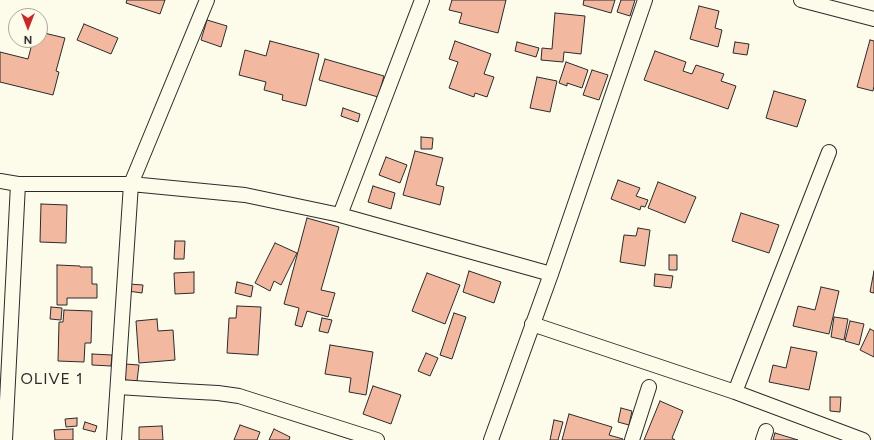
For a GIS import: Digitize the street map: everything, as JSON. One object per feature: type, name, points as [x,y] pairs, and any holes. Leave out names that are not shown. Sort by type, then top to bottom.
[{"type":"street","points":[[114,440],[130,184],[207,0]]},
{"type":"street","points":[[340,215],[422,0]]},
{"type":"street","points":[[490,440],[551,274],[645,0]]},
{"type":"street","points":[[801,0],[874,19]]},
{"type":"street","points":[[735,392],[828,152]]},
{"type":"street","points":[[0,181],[18,184],[130,184],[245,195],[340,215],[551,274]]},
{"type":"street","points":[[5,440],[18,184]]},
{"type":"street","points":[[532,324],[735,392],[863,440]]},
{"type":"street","points":[[118,387],[218,392],[239,396],[377,440]]},
{"type":"street","points":[[632,440],[649,387]]},
{"type":"building","points":[[127,0],[165,0],[160,14],[126,3]]},
{"type":"building","points":[[452,0],[506,0],[498,33],[459,23],[462,13],[449,10]]},
{"type":"building","points":[[584,0],[615,0],[611,13],[583,5]]},
{"type":"building","points":[[621,0],[635,0],[630,16],[617,12]]},
{"type":"building","points":[[699,6],[719,11],[715,28],[722,30],[718,47],[690,39]]},
{"type":"building","points":[[555,13],[585,16],[581,54],[564,52],[563,62],[541,60],[542,48],[552,49]]},
{"type":"building","points":[[207,20],[227,26],[221,47],[201,40]]},
{"type":"building","points":[[84,24],[118,38],[111,54],[77,40]]},
{"type":"building","points":[[48,34],[65,38],[56,71],[59,72],[53,95],[0,82],[0,52],[28,59],[31,48],[48,48]]},
{"type":"building","points":[[870,40],[874,41],[873,91],[857,87]]},
{"type":"building","points":[[270,41],[319,54],[306,106],[282,100],[283,95],[264,90],[266,82],[239,75],[245,50],[266,56]]},
{"type":"building","points":[[455,41],[491,54],[484,74],[494,77],[487,97],[475,93],[474,97],[449,88],[458,62],[449,59]]},
{"type":"building","points":[[517,42],[539,48],[536,57],[515,51]]},
{"type":"building","points":[[735,42],[749,44],[747,55],[733,53]]},
{"type":"building","points":[[655,51],[686,62],[683,71],[692,74],[696,65],[724,74],[721,81],[736,86],[728,109],[644,80]]},
{"type":"building","points":[[325,59],[384,76],[378,97],[319,80]]},
{"type":"building","points":[[566,62],[588,70],[582,88],[567,83],[567,86],[559,83]]},
{"type":"building","points":[[592,70],[608,75],[599,100],[583,95]]},
{"type":"building","points":[[537,77],[557,81],[550,112],[530,108]]},
{"type":"building","points":[[774,91],[806,100],[797,127],[766,118]]},
{"type":"building","points":[[343,108],[360,114],[358,122],[341,116]]},
{"type":"building","points":[[421,137],[433,138],[432,149],[421,149]]},
{"type":"building","points":[[415,151],[443,158],[436,185],[444,187],[440,205],[403,195]]},
{"type":"building","points":[[386,157],[407,165],[400,183],[379,175]]},
{"type":"building","points":[[618,180],[640,188],[636,196],[648,200],[645,207],[641,206],[640,210],[611,199]]},
{"type":"building","points":[[658,182],[696,197],[685,223],[648,208]]},
{"type":"building","points":[[373,186],[395,193],[391,209],[368,202]]},
{"type":"building","points":[[41,204],[67,205],[66,243],[40,242]]},
{"type":"building","points":[[741,213],[779,225],[769,253],[732,241]]},
{"type":"building","points":[[307,218],[339,227],[321,290],[335,293],[328,317],[307,311],[302,327],[295,325],[299,308],[284,304]]},
{"type":"building","points":[[638,228],[650,230],[645,266],[620,262],[624,235],[636,236]]},
{"type":"building","points":[[175,241],[185,241],[184,259],[174,259]]},
{"type":"building","points":[[275,243],[297,253],[281,285],[274,281],[270,291],[255,283]]},
{"type":"building","points":[[669,255],[677,255],[677,270],[669,270]]},
{"type":"building","points":[[57,265],[92,267],[92,284],[97,284],[97,298],[67,298],[67,305],[57,305]]},
{"type":"building","points":[[469,271],[501,282],[494,303],[463,292]]},
{"type":"building","points":[[874,271],[874,293],[870,292]]},
{"type":"building","points":[[194,272],[194,293],[175,294],[174,273]]},
{"type":"building","points":[[427,273],[460,285],[445,324],[412,311]]},
{"type":"building","points":[[655,274],[673,276],[671,288],[654,286]]},
{"type":"building","points":[[237,282],[253,286],[251,297],[235,293]]},
{"type":"building","points":[[129,284],[143,285],[142,293],[128,291]]},
{"type":"building","points":[[821,287],[839,291],[829,334],[793,326],[798,306],[815,310]]},
{"type":"building","points":[[237,306],[261,307],[258,355],[227,353],[229,318],[236,318]]},
{"type":"building","points":[[51,307],[62,308],[61,320],[50,319]]},
{"type":"building","points":[[64,310],[92,311],[91,343],[85,343],[84,362],[58,361],[59,322],[63,322]]},
{"type":"building","points":[[454,313],[466,317],[452,359],[440,355]]},
{"type":"building","points":[[834,317],[848,319],[844,340],[831,337]]},
{"type":"building","points":[[322,318],[332,320],[328,333],[319,331]]},
{"type":"building","points":[[157,319],[158,331],[173,330],[175,360],[139,363],[136,321]]},
{"type":"building","points":[[850,321],[864,324],[859,345],[845,341]]},
{"type":"building","points":[[870,329],[874,331],[874,357],[860,350]]},
{"type":"building","points":[[330,345],[373,352],[366,395],[349,392],[351,378],[325,374]]},
{"type":"building","points":[[791,347],[817,352],[809,390],[769,382],[773,365],[786,368]]},
{"type":"building","points":[[426,353],[438,358],[430,376],[418,371]]},
{"type":"building","points":[[92,354],[112,355],[111,366],[92,365]]},
{"type":"building","points":[[125,364],[139,365],[137,381],[124,380]]},
{"type":"building","points":[[373,386],[401,395],[391,424],[363,414]]},
{"type":"building","points":[[830,397],[841,397],[840,412],[830,411]]},
{"type":"building","points":[[660,401],[683,411],[672,438],[675,440],[644,440]]},
{"type":"building","points":[[621,408],[632,411],[629,425],[618,422]]},
{"type":"building","points":[[569,414],[612,427],[609,435],[623,440],[562,440]]},
{"type":"building","points":[[77,418],[77,426],[66,427],[65,419]]},
{"type":"building","points":[[554,420],[563,422],[558,440],[550,440]]},
{"type":"building","points":[[85,422],[97,426],[95,432],[83,429]]},
{"type":"building","points":[[240,425],[260,432],[257,440],[234,440]]},
{"type":"building","points":[[162,426],[163,440],[139,440],[139,427]]},
{"type":"building","points":[[73,429],[73,440],[55,440],[54,430]]},
{"type":"building","points":[[274,429],[290,437],[289,440],[269,440]]},
{"type":"building","points":[[775,433],[798,440],[773,440]]},
{"type":"district","name":"OLIVE 1","points":[[52,379]]}]
